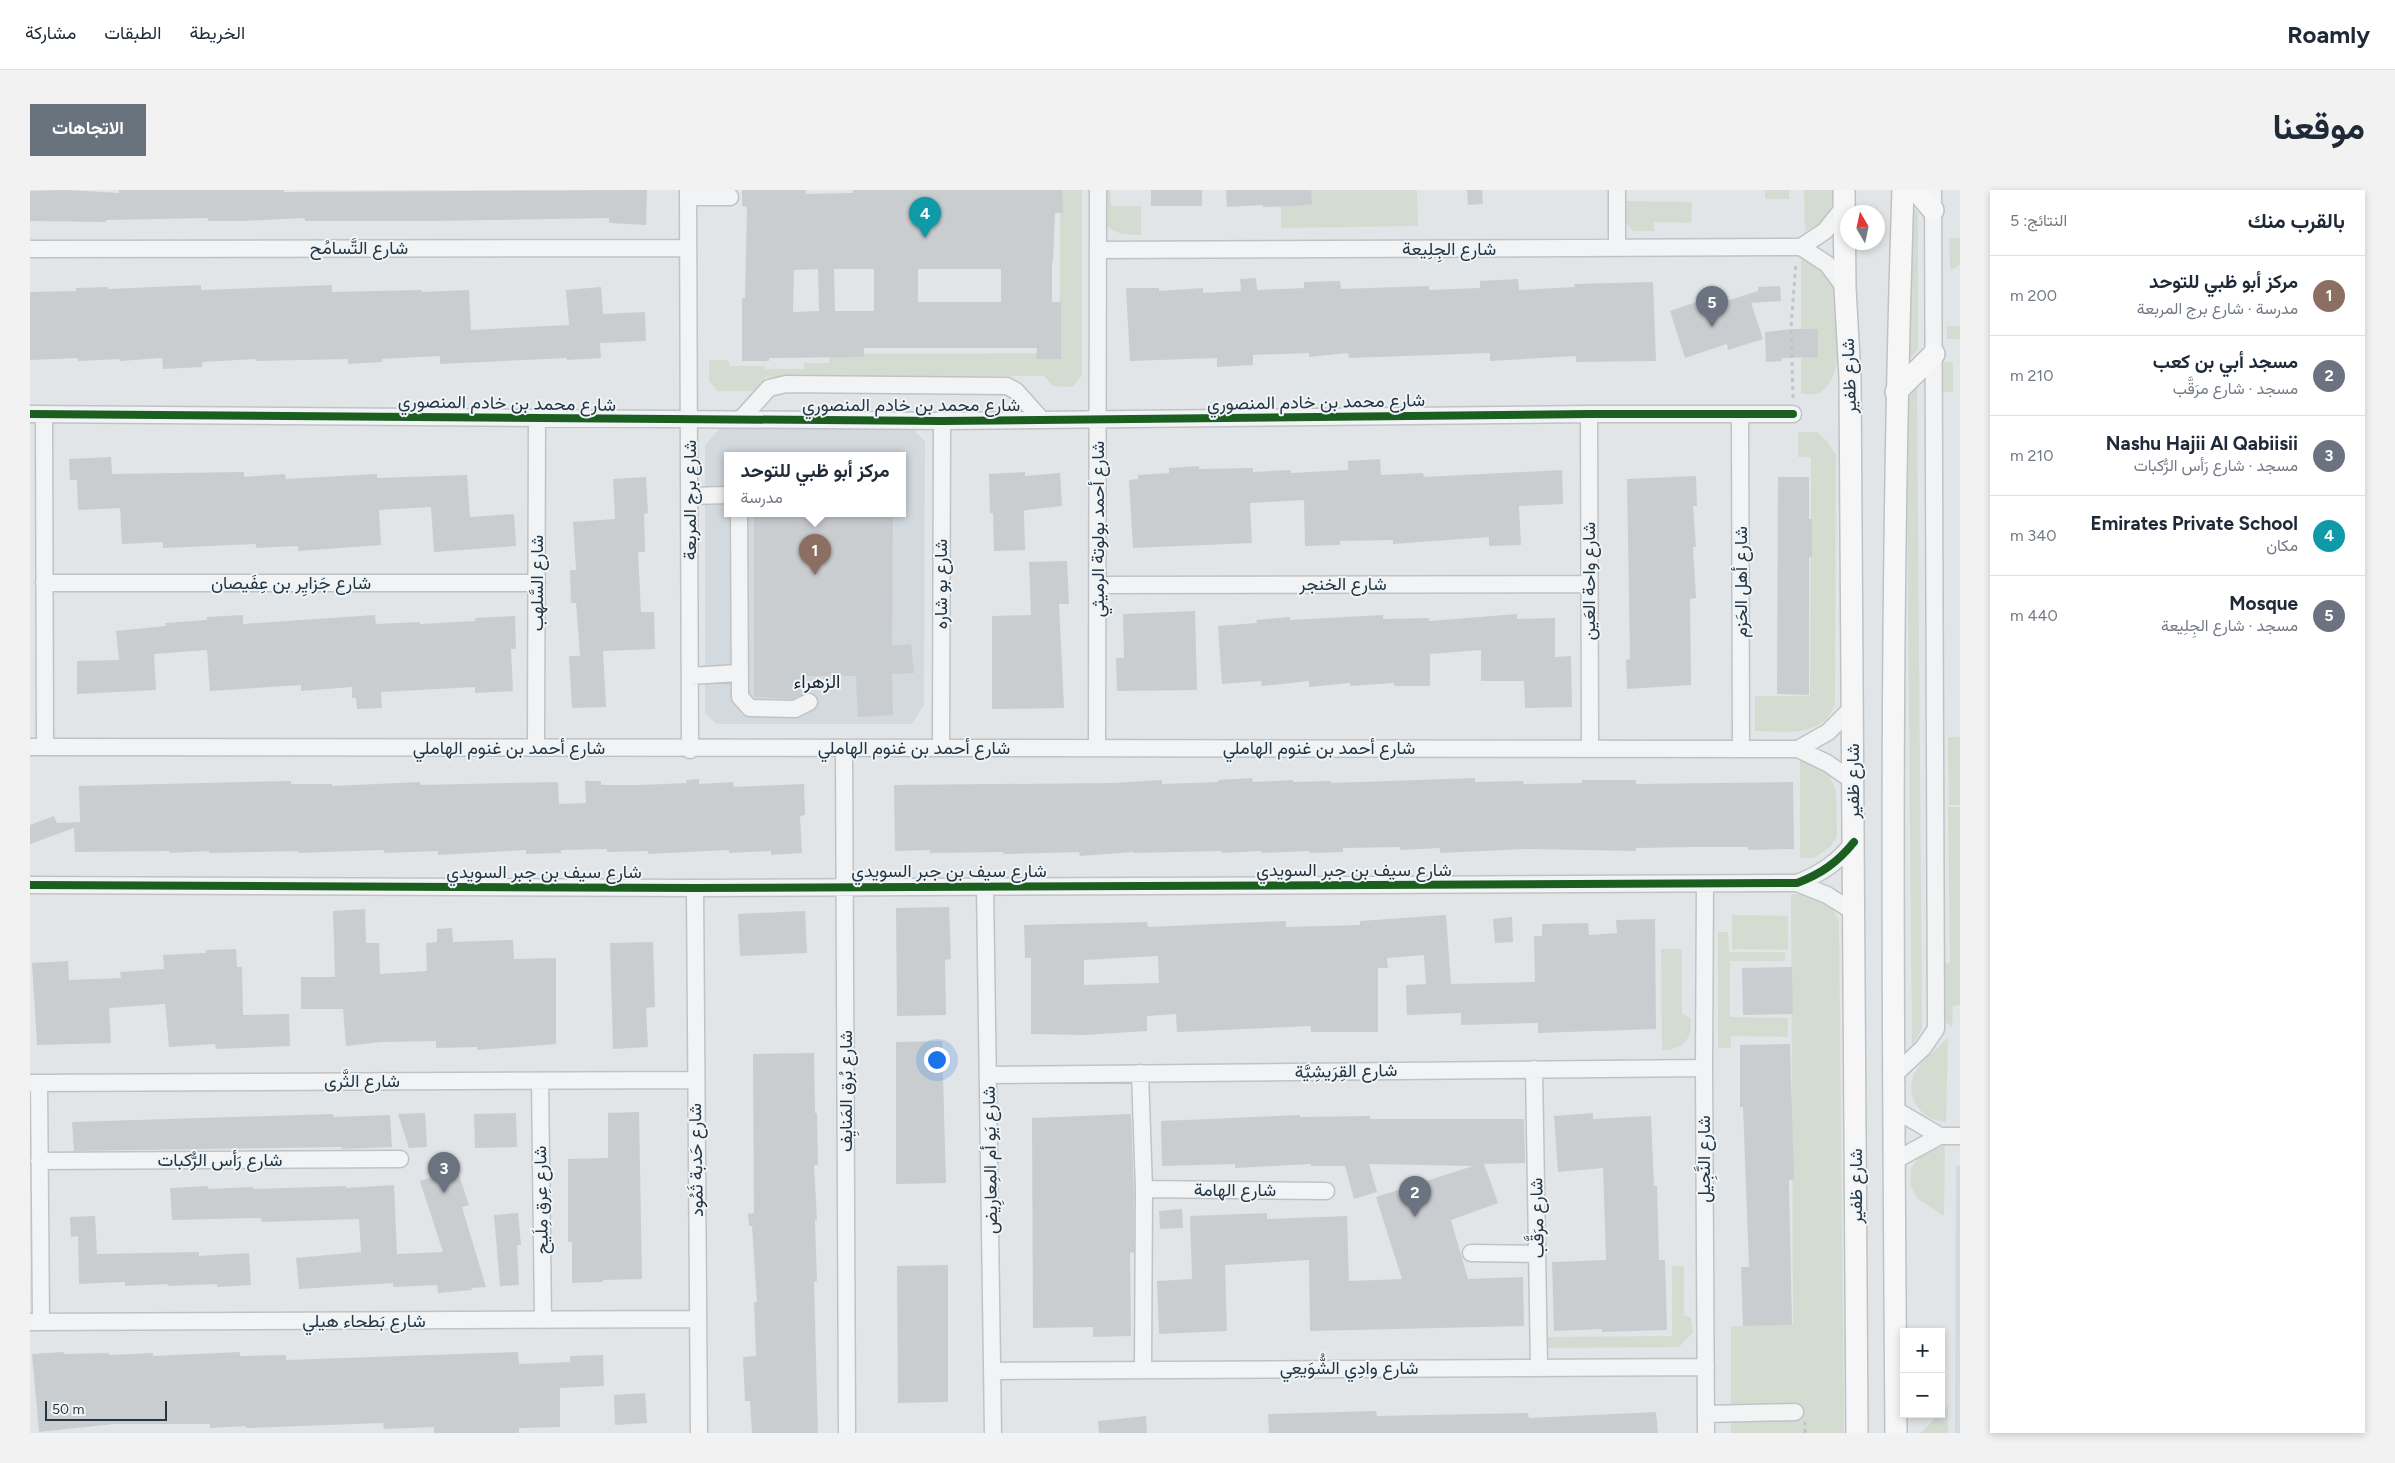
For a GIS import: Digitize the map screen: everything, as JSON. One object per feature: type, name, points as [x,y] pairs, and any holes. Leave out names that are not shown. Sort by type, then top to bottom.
[{"type":"main road","points":[[1896,1433],[1894,1075],[1896,392],[1903,190]]},
{"type":"main road","points":[[1916,190],[1933,200]]},
{"type":"main road","name":"شارع ظفير","points":[[1844,199],[1845,288],[1850,377],[1857,1433]]},
{"type":"main road","points":[[1896,392],[1934,354]]},
{"type":"street","name":"شارع أحمد بولوتة الرميثي","points":[[1097,748],[1098,190]]},
{"type":"street","points":[[1617,190],[1617,248]]},
{"type":"street","points":[[688,194],[730,197]]},
{"type":"street","name":"شارع برج المربعة","points":[[688,194],[690,750]]},
{"type":"street","points":[[1844,199],[1825,231],[1799,247],[1827,264],[1845,288]]},
{"type":"street","points":[[1894,1075],[1923,1048],[1936,1029],[1933,200]]},
{"type":"street","name":"شارع الجِلِيعة","points":[[1098,250],[1799,247]]},
{"type":"street","name":"شارع التَّسامُح","points":[[30,249],[688,248]]},
{"type":"street","points":[[740,420],[769,388],[786,384],[1007,386],[1016,391],[1042,420]]},
{"type":"street","points":[[37,414],[44,584],[37,748]]},
{"type":"street","name":"شارع محمد بن خادم المنصوري","points":[[37,414],[690,420],[1042,420],[1589,414],[1793,414]]},
{"type":"street","name":"شارع واحة العَين","points":[[1589,414],[1590,748]]},
{"type":"street","name":"شارع أهل الحَزم","points":[[1740,415],[1741,749]]},
{"type":"street","name":"شارع السَّلهب","points":[[536,747],[537,418]]},
{"type":"street","name":"شارع بو شاره","points":[[941,747],[942,420]]},
{"type":"street","points":[[690,496],[724,495]]},
{"type":"street","points":[[739,517],[740,697],[750,708],[795,709],[809,702]]},
{"type":"street","name":"شارع جَزايِر بن عِفَيصان","points":[[44,584],[537,583]]},
{"type":"street","name":"شارع الخنجر","points":[[1098,585],[1589,584]]},
{"type":"street","points":[[690,676],[739,673]]},
{"type":"street","points":[[1798,750],[1828,732],[1853,707]]},
{"type":"street","name":"شارع أحمد بن غنوم الهاملي","points":[[37,748],[536,747],[690,750],[941,747],[1798,750],[1827,763],[1853,780]]},
{"type":"street","name":"شارع بُرق المَنايِف","points":[[844,748],[848,1433]]},
{"type":"street","name":"شارع سيف بن جبر السويدي","points":[[1797,883],[1829,868],[1843,856],[1854,842]]},
{"type":"street","name":"شارع سيف بن جبر السويدي","points":[[30,885],[694,888],[1705,885],[1797,883],[1827,895],[1854,912]]},
{"type":"street","name":"شارع النَّجِيل","points":[[1705,885],[1706,1433]]},
{"type":"street","name":"شارع يَو أم المِعارِيض","points":[[985,886],[993,1433]]},
{"type":"street","name":"شارع حَدبة ثَمُود","points":[[694,888],[694,1080],[699,1433]]},
{"type":"street","name":"شارع القِرَيشِيَّة","points":[[989,1075],[1704,1068]]},
{"type":"street","name":"شارع مرَقَّب","points":[[1534,1069],[1539,1367]]},
{"type":"street","points":[[1140,1073],[1144,1189],[1143,1369]]},
{"type":"street","name":"شارع الثَّرى","points":[[34,1083],[694,1080]]},
{"type":"street","name":"شارع عِرق مِلَيح","points":[[540,1081],[543,1320]]},
{"type":"street","points":[[34,1083],[39,1161],[36,1322]]},
{"type":"street","points":[[1894,1109],[1940,1136]]},
{"type":"street","points":[[1894,1161],[1940,1136],[1960,1136]]},
{"type":"street","name":"شارع رَأس الرُّكبات","points":[[39,1161],[400,1159]]},
{"type":"street","name":"شارع الهامة","points":[[1144,1189],[1326,1191]]},
{"type":"street","points":[[1471,1253],[1537,1254]]},
{"type":"street","name":"شارع بَطحاء هيلي","points":[[36,1322],[698,1319]]},
{"type":"street","name":"شارع وادِي الشُّوَيعِي","points":[[992,1371],[1706,1367]]},
{"type":"street","points":[[1706,1414],[1794,1412]]},
{"type":"path","points":[[1793,414],[1791,328],[1799,247]]},
{"type":"shaded area","points":[[1060,190],[1082,190],[1082,375],[1073,387],[1053,386],[1044,376],[766,377],[753,391],[717,391],[709,380],[709,360],[728,360],[730,366],[765,366],[765,369],[804,369],[804,363],[829,363],[829,354],[1060,353]]},
{"type":"shaded area","points":[[1104,190],[1110,190],[1111,206],[1141,206],[1141,235],[1117,232],[1104,223]]},
{"type":"shaded area","points":[[1281,190],[1417,190],[1418,226],[1281,228]]},
{"type":"shaded area","points":[[1765,190],[1789,190],[1789,199],[1765,199]]},
{"type":"shaded area","points":[[1804,190],[1833,190],[1832,204],[1826,216],[1817,225],[1805,231]]},
{"type":"shaded area","points":[[1905,198],[1918,213],[1918,350],[1906,363]]},
{"type":"shaded area","points":[[1625,201],[1692,202],[1691,223],[1654,222],[1654,231],[1633,231],[1624,221]]},
{"type":"shaded area","points":[[1949,238],[1960,238],[1960,264],[1954,269],[1950,269]]},
{"type":"shaded area","points":[[1801,253],[1837,277],[1839,342],[1837,360],[1833,376],[1826,387],[1816,394],[1801,394]]},
{"type":"shaded area","points":[[1947,326],[1960,326],[1960,339],[1947,339]]},
{"type":"shaded area","points":[[1943,362],[1953,362],[1953,392],[1942,392]]},
{"type":"shaded area","points":[[1917,386],[1922,1029],[1912,1046],[1906,395]]},
{"type":"shaded area","points":[[722,426],[909,426],[925,441],[924,705],[912,724],[717,724],[705,713],[705,445]]},
{"type":"shaded area","points":[[1798,432],[1817,432],[1827,441],[1836,455],[1835,705],[1826,720],[1809,729],[1791,732],[1755,731],[1755,696],[1810,696],[1811,457],[1798,457]]},
{"type":"shaded area","points":[[1948,737],[1960,737],[1960,805],[1949,805]]},
{"type":"shaded area","points":[[1800,760],[1814,764],[1829,775],[1836,791],[1837,836],[1831,846],[1814,858],[1800,858]]},
{"type":"shaded area","points":[[1948,807],[1960,807],[1960,1005],[1953,1006],[1952,1027],[1944,1021],[1943,964],[1950,963]]},
{"type":"shaded area","points":[[1791,894],[1807,894],[1830,903],[1839,921],[1844,1433],[1731,1433],[1731,1326],[1793,1325]]},
{"type":"shaded area","points":[[1732,915],[1788,916],[1788,950],[1732,949]]},
{"type":"shaded area","points":[[1718,932],[1728,932],[1729,952],[1785,952],[1785,961],[1730,961],[1730,1017],[1788,1018],[1788,1037],[1731,1036],[1731,1048],[1718,1048]]},
{"type":"shaded area","points":[[1661,949],[1682,949],[1682,1014],[1691,1018],[1688,1038],[1681,1046],[1669,1050],[1662,1050]]},
{"type":"shaded area","points":[[1948,1038],[1946,1122],[1928,1117],[1921,1111],[1912,1096],[1911,1087],[1917,1069]]},
{"type":"shaded area","points":[[1945,1145],[1944,1216],[1918,1199],[1910,1185],[1911,1169],[1918,1158]]},
{"type":"shaded area","points":[[1956,1166],[1960,1166],[1960,1433],[1955,1433]]},
{"type":"shaded area","points":[[1672,1266],[1684,1266],[1684,1315],[1691,1318],[1693,1332],[1679,1347],[1546,1348],[1546,1337],[1672,1336]]},
{"type":"shaded area","points":[[1948,1405],[1948,1433],[1921,1433],[1935,1418],[1945,1418],[1945,1408]]},
{"type":"building","points":[[66,190],[119,193],[119,190],[284,190],[284,192],[647,190],[646,225],[609,223],[609,218],[305,221],[305,218],[208,221],[208,218],[106,220],[106,222],[30,221],[30,191]]},
{"type":"building","points":[[742,190],[806,190],[806,194],[853,193],[853,190],[1062,190],[1063,213],[1055,213],[1052,261],[1052,302],[1061,302],[1061,359],[1036,359],[1037,348],[864,348],[864,357],[769,358],[769,361],[742,361],[742,298],[745,298],[747,207],[742,206]],"holes":[[[818,269],[819,311],[793,312],[794,270]],[[834,269],[874,269],[874,311],[835,311]],[[918,269],[1001,269],[1001,302],[918,302]]]},
{"type":"building","points":[[1151,190],[1202,190],[1202,206],[1151,206]]},
{"type":"building","points":[[1226,190],[1311,190],[1312,204],[1227,207]]},
{"type":"building","points":[[1467,190],[1482,190],[1483,204],[1468,205]]},
{"type":"building","points":[[1256,278],[1257,290],[1304,288],[1304,282],[1340,281],[1341,289],[1429,286],[1429,290],[1480,288],[1480,281],[1518,279],[1519,290],[1575,287],[1574,284],[1653,282],[1656,361],[1576,362],[1576,356],[1490,361],[1490,353],[1349,358],[1348,353],[1309,357],[1309,353],[1253,355],[1253,365],[1217,367],[1217,358],[1130,361],[1126,288],[1159,288],[1159,291],[1203,288],[1203,293],[1241,291],[1240,279]]},
{"type":"building","points":[[201,285],[201,290],[332,285],[332,292],[469,290],[471,330],[569,325],[566,290],[601,287],[603,314],[645,312],[646,341],[600,343],[601,358],[440,364],[440,356],[382,359],[382,362],[348,364],[348,359],[256,361],[256,359],[202,362],[202,367],[163,369],[162,358],[120,361],[120,359],[78,361],[78,358],[30,360],[30,292],[76,291],[76,288],[108,287],[108,289]]},
{"type":"building","points":[[1780,286],[1781,301],[1751,303],[1763,339],[1728,350],[1727,344],[1685,358],[1670,311],[1714,296],[1717,304],[1758,291],[1758,287]]},
{"type":"building","points":[[1818,329],[1818,357],[1782,358],[1782,361],[1766,362],[1765,332]]},
{"type":"building","points":[[111,457],[112,474],[244,472],[244,477],[285,474],[286,479],[377,474],[377,478],[467,475],[470,517],[514,514],[516,546],[434,552],[431,507],[379,510],[381,545],[298,551],[298,546],[256,548],[256,544],[163,548],[163,542],[122,544],[120,508],[78,510],[77,480],[70,480],[69,459]]},
{"type":"building","points":[[1380,459],[1381,475],[1423,473],[1424,477],[1562,470],[1563,504],[1519,506],[1521,545],[1489,546],[1489,537],[1393,544],[1393,540],[1340,541],[1340,545],[1305,546],[1304,500],[1250,503],[1252,543],[1133,548],[1129,480],[1138,479],[1138,475],[1169,473],[1169,468],[1199,466],[1199,469],[1253,468],[1253,472],[1291,470],[1291,473],[1348,470],[1348,461]]},
{"type":"building","points":[[1025,472],[1025,476],[1060,473],[1062,506],[1024,511],[1025,550],[994,551],[993,513],[990,513],[989,474]]},
{"type":"building","points":[[1696,476],[1697,506],[1693,506],[1696,547],[1693,547],[1696,598],[1690,599],[1691,685],[1627,689],[1626,660],[1630,659],[1627,479]]},
{"type":"building","points":[[646,477],[648,513],[644,514],[645,552],[638,552],[641,612],[654,612],[655,649],[603,651],[606,707],[572,708],[569,656],[580,656],[576,603],[571,603],[570,570],[576,570],[573,522],[615,519],[613,479]]},
{"type":"building","points":[[1778,477],[1809,477],[1809,519],[1812,519],[1812,557],[1809,557],[1809,695],[1777,694]]},
{"type":"building","points":[[754,517],[893,517],[892,646],[911,644],[914,673],[892,674],[893,715],[858,717],[856,676],[802,676],[802,695],[793,699],[754,697]]},
{"type":"building","points":[[1067,561],[1069,604],[1059,604],[1064,708],[992,709],[992,616],[1031,615],[1029,562]]},
{"type":"building","points":[[1195,611],[1197,690],[1117,691],[1116,658],[1124,658],[1123,614]]},
{"type":"building","points":[[1517,614],[1517,619],[1555,618],[1555,657],[1571,656],[1572,707],[1525,708],[1524,681],[1481,681],[1481,650],[1430,654],[1430,686],[1394,686],[1394,683],[1350,686],[1350,683],[1309,687],[1309,681],[1262,686],[1261,681],[1222,684],[1218,626],[1257,623],[1256,620],[1290,617],[1290,620],[1383,615],[1383,619],[1429,618],[1429,621]]},
{"type":"building","points":[[243,615],[243,624],[375,615],[376,624],[420,622],[420,624],[475,621],[475,618],[515,616],[516,649],[511,649],[513,691],[475,693],[475,687],[381,692],[382,708],[357,709],[356,698],[352,698],[352,687],[301,691],[301,685],[210,691],[207,650],[154,654],[156,690],[77,694],[77,661],[119,660],[116,631],[166,626],[165,623],[207,620],[207,617]]},
{"type":"building","points":[[1252,778],[1253,782],[1293,780],[1293,782],[1331,781],[1331,783],[1475,778],[1475,782],[1523,781],[1524,784],[1582,783],[1582,780],[1636,780],[1636,784],[1793,782],[1794,849],[1748,850],[1748,847],[1692,847],[1636,848],[1636,851],[1527,849],[1440,853],[1440,848],[1400,850],[1400,847],[1343,848],[1343,852],[1310,853],[1309,851],[1262,853],[1261,851],[1222,853],[1222,851],[1133,852],[1080,856],[1079,852],[1004,854],[1003,852],[930,853],[930,850],[895,851],[894,785],[1113,783],[1162,780],[1162,784],[1218,782],[1218,780]]},
{"type":"building","points":[[699,779],[699,784],[733,782],[734,787],[804,784],[805,815],[800,816],[802,853],[771,855],[771,851],[729,853],[729,850],[648,854],[648,851],[607,852],[607,849],[561,850],[561,853],[526,854],[526,850],[438,855],[438,851],[384,853],[384,850],[298,853],[298,851],[209,853],[209,851],[170,853],[169,851],[75,852],[74,828],[30,844],[30,825],[54,816],[57,823],[80,822],[79,786],[291,781],[291,784],[332,784],[332,786],[420,782],[421,785],[558,782],[559,804],[586,803],[585,781],[601,781],[601,785],[641,785],[687,783],[686,780]]},
{"type":"building","points":[[949,907],[951,959],[945,960],[946,1015],[897,1016],[896,908]]},
{"type":"building","points":[[365,909],[366,943],[379,943],[380,974],[427,971],[426,943],[437,942],[437,929],[452,928],[453,942],[513,940],[514,959],[556,958],[556,1044],[477,1050],[477,1047],[436,1048],[436,1041],[381,1042],[346,1046],[343,1009],[301,1009],[301,977],[335,977],[333,911]]},
{"type":"building","points":[[805,911],[807,953],[740,956],[738,914]]},
{"type":"building","points":[[1446,915],[1451,984],[1535,982],[1534,936],[1542,936],[1542,924],[1588,923],[1589,935],[1617,933],[1616,920],[1655,919],[1656,1029],[1538,1033],[1538,1023],[1461,1025],[1461,1013],[1407,1015],[1406,985],[1426,984],[1424,955],[1387,958],[1388,968],[1378,968],[1378,1032],[1311,1032],[1311,1026],[1177,1032],[1176,1014],[1147,1016],[1147,1031],[1084,1035],[1031,1034],[1031,958],[1025,958],[1024,925],[1147,922],[1148,927],[1286,921],[1286,927],[1360,925],[1360,921]],"holes":[[[1158,956],[1159,983],[1084,985],[1084,960]]]},
{"type":"building","points":[[1512,917],[1513,942],[1495,943],[1493,919]]},
{"type":"building","points":[[653,942],[655,1007],[646,1008],[648,1047],[613,1049],[610,943]]},
{"type":"building","points":[[236,949],[237,967],[242,967],[243,1015],[289,1014],[290,1046],[216,1049],[215,1044],[169,1047],[165,1004],[109,1008],[111,1043],[37,1045],[32,963],[68,961],[69,980],[121,978],[120,972],[164,969],[163,955],[206,953],[206,950]]},
{"type":"building","points":[[1792,967],[1793,1014],[1743,1015],[1742,968]]},
{"type":"building","points":[[942,1041],[946,1183],[896,1184],[896,1042]]},
{"type":"building","points":[[1790,1044],[1794,1180],[1789,1180],[1792,1325],[1743,1326],[1741,1267],[1749,1267],[1743,1107],[1740,1107],[1740,1045]]},
{"type":"building","points":[[814,1053],[818,1165],[814,1165],[817,1220],[815,1220],[817,1281],[814,1282],[818,1433],[752,1433],[750,1401],[745,1401],[743,1357],[756,1356],[754,1302],[757,1302],[752,1226],[749,1226],[748,1214],[754,1213],[753,1054]]},
{"type":"building","points":[[639,1112],[642,1279],[572,1283],[572,1242],[568,1242],[568,1159],[608,1158],[608,1113]]},
{"type":"building","points":[[425,1113],[427,1147],[409,1148],[398,1114]]},
{"type":"building","points":[[516,1113],[517,1147],[475,1148],[474,1114]]},
{"type":"building","points":[[1593,1113],[1593,1119],[1651,1116],[1654,1186],[1657,1186],[1659,1260],[1665,1260],[1667,1330],[1602,1332],[1602,1329],[1554,1331],[1552,1262],[1606,1260],[1603,1168],[1558,1172],[1554,1116]]},
{"type":"building","points":[[333,1114],[334,1117],[390,1115],[392,1147],[74,1151],[72,1122]]},
{"type":"building","points":[[1131,1114],[1134,1252],[1130,1253],[1131,1336],[1093,1337],[1093,1327],[1033,1328],[1032,1118]]},
{"type":"building","points":[[1300,1115],[1300,1117],[1370,1116],[1370,1119],[1524,1119],[1525,1163],[1484,1164],[1498,1203],[1451,1220],[1468,1279],[1523,1277],[1524,1326],[1310,1331],[1309,1260],[1225,1265],[1227,1331],[1159,1334],[1157,1281],[1192,1279],[1190,1216],[1267,1213],[1267,1219],[1347,1216],[1349,1281],[1402,1279],[1376,1197],[1473,1166],[1369,1164],[1377,1192],[1354,1199],[1345,1166],[1311,1166],[1311,1164],[1235,1168],[1235,1164],[1162,1166],[1161,1121]]},
{"type":"building","points":[[457,1169],[469,1205],[462,1207],[486,1287],[471,1288],[472,1290],[438,1293],[437,1285],[393,1287],[393,1283],[299,1289],[296,1258],[361,1252],[359,1219],[262,1222],[261,1218],[172,1220],[170,1188],[208,1186],[208,1189],[253,1187],[253,1189],[346,1186],[346,1188],[394,1185],[397,1254],[443,1252],[420,1181]]},
{"type":"building","points":[[1182,1209],[1183,1228],[1160,1229],[1159,1211]]},
{"type":"building","points":[[518,1213],[521,1245],[517,1245],[519,1285],[500,1286],[494,1215]]},
{"type":"building","points":[[95,1216],[97,1254],[199,1252],[199,1256],[249,1253],[251,1285],[217,1287],[217,1284],[125,1286],[125,1282],[79,1284],[78,1236],[71,1237],[70,1217]]},
{"type":"building","points":[[948,1265],[948,1402],[898,1403],[897,1266]]},
{"type":"building","points":[[64,1352],[64,1354],[109,1353],[109,1355],[153,1353],[153,1356],[240,1352],[240,1356],[286,1355],[286,1360],[518,1352],[519,1364],[570,1362],[570,1356],[603,1355],[604,1386],[560,1388],[560,1427],[519,1428],[519,1433],[434,1433],[434,1427],[384,1429],[383,1423],[246,1428],[246,1426],[210,1428],[210,1424],[114,1424],[39,1432],[32,1354]]},
{"type":"building","points":[[645,1393],[647,1423],[615,1425],[614,1395]]},
{"type":"building","points":[[1376,1411],[1377,1416],[1528,1413],[1529,1418],[1656,1412],[1658,1433],[1269,1433],[1268,1414]]},
{"type":"building","points":[[1146,1416],[1147,1433],[1099,1433],[1098,1421]]},
{"type":"cycle path","points":[[30,414],[942,421],[1589,414],[1793,414]]},
{"type":"cycle path","points":[[30,885],[695,888],[1797,883],[1829,867],[1854,842]]},
{"type":"place","name":"Emirates Private School","points":[[925,238]]},
{"type":"place","name":"Mosque","points":[[1712,327]]},
{"type":"place","name":"مركز أبو ظبي للتوحد","points":[[815,575]]},
{"type":"place","name":"Nashu Hajii Al Qabiisii","points":[[444,1193]]},
{"type":"place","name":"مسجد أبي بن كعب","points":[[1415,1217]]},
{"type":"district","name":"الزهراء","points":[[817,681]]}]
